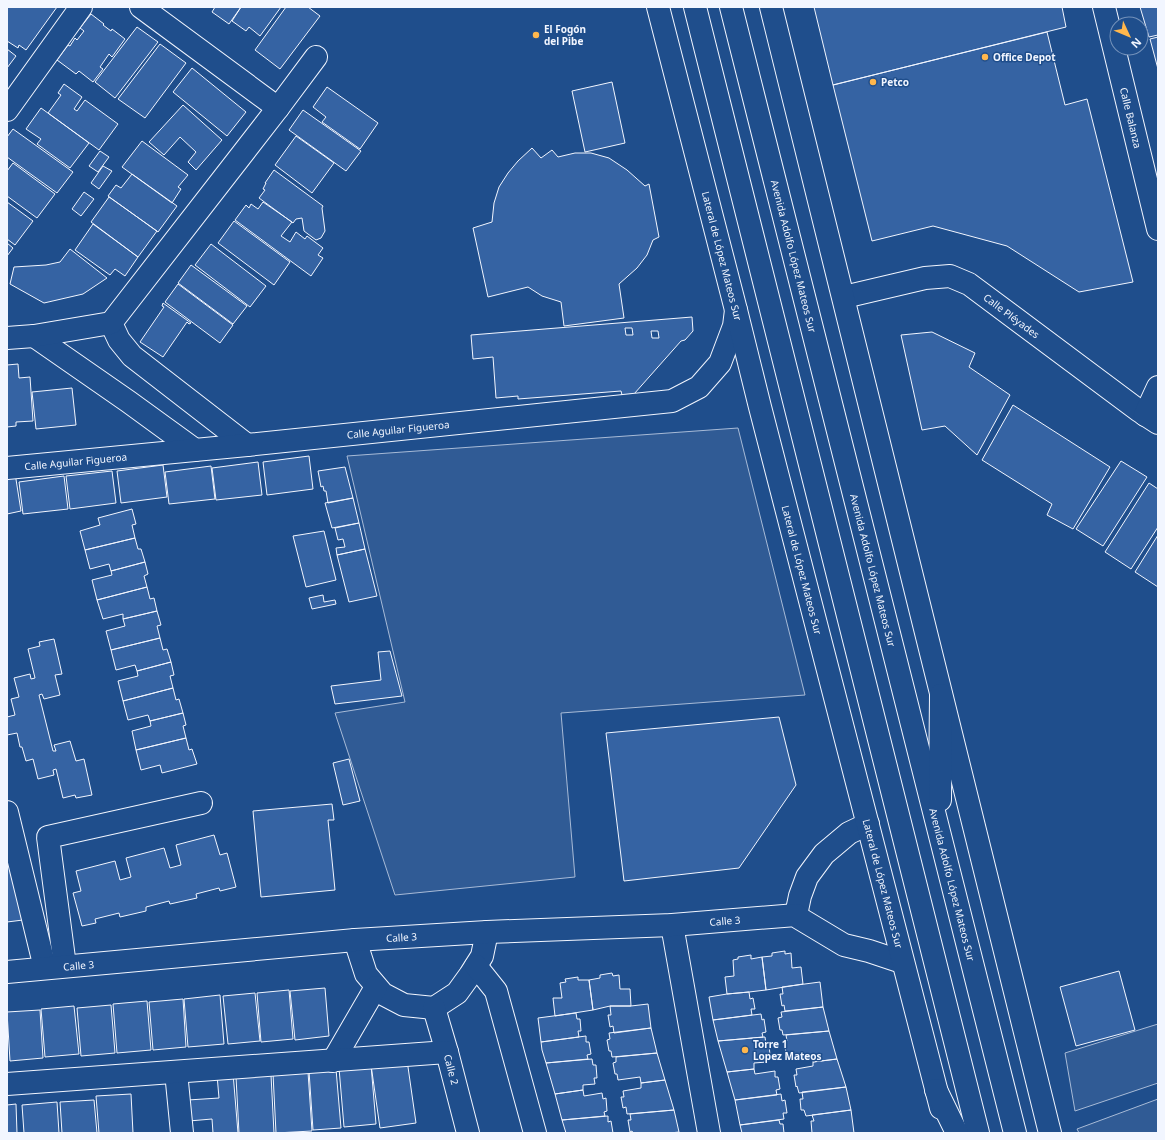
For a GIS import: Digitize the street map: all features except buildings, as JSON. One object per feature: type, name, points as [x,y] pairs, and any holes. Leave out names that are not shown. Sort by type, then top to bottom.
[{"type":"street","points":[[7,110],[81,7]]},
{"type":"street","points":[[141,7],[278,108]]},
{"type":"street","name":"Lateral de López Mateos Sur","points":[[658,7],[947,1133]]},
{"type":"street","points":[[695,7],[978,1133]]},
{"type":"street","name":"Avenida Adolfo López Mateos Sur","points":[[731,7],[1015,1133]]},
{"type":"street","points":[[771,7],[1050,1133]]},
{"type":"street","name":"Calle Balanza","points":[[1104,7],[1158,229]]},
{"type":"street","points":[[7,338],[34,336],[111,323],[278,108],[316,56]]},
{"type":"street","name":"Calle Pléyades","points":[[844,297],[926,278],[950,276],[969,284],[1152,419]]},
{"type":"street","name":"Calle Aguilar Figueroa","points":[[7,468],[247,445],[672,400],[700,387],[720,363],[734,326],[736,310]]},
{"type":"street","points":[[111,323],[119,340],[132,356],[247,445]]},
{"type":"street","points":[[34,336],[195,450]]},
{"type":"street","points":[[1152,419],[1158,387]]},
{"type":"street","points":[[939,831],[941,695]]},
{"type":"street","points":[[55,967],[48,837],[201,803]]},
{"type":"street","points":[[7,812],[55,967]]},
{"type":"street","points":[[868,824],[849,833],[824,854],[808,877],[800,896],[796,915],[844,945],[869,951],[902,962]]},
{"type":"street","name":"Calle 3","points":[[7,972],[355,940],[487,932],[672,924],[796,915]]},
{"type":"street","points":[[672,924],[709,1133]]},
{"type":"street","points":[[355,940],[366,974],[383,994],[404,1005],[434,1008],[456,993],[470,975],[482,956],[487,932]]},
{"type":"street","points":[[476,966],[496,991],[535,1133]]},
{"type":"street","points":[[333,1060],[376,986]]},
{"type":"street","name":"Calle 2","points":[[434,1008],[448,1052],[468,1133]]},
{"type":"street","points":[[7,1084],[448,1052]]},
{"type":"street","points":[[176,1072],[182,1133]]},
{"type":"street","points":[[936,1090],[957,1133]]},
{"type":"shaded area","points":[[738,428],[805,695],[561,713],[575,877],[395,895],[335,713],[405,702],[347,456]]},
{"type":"shaded area","points":[[1158,1024],[1158,1083],[1075,1111],[1065,1053]]},
{"type":"shaded area","points":[[1158,1099],[1158,1133],[1079,1133],[1077,1129]]},
{"type":"place","name":"El Fogón del Pibe","points":[[536,35]]},
{"type":"place","name":"Office Depot","points":[[985,57]]},
{"type":"place","name":"Petco","points":[[873,82]]},
{"type":"place","name":"Torre 1 Lopez Mateos","points":[[745,1050]]}]
